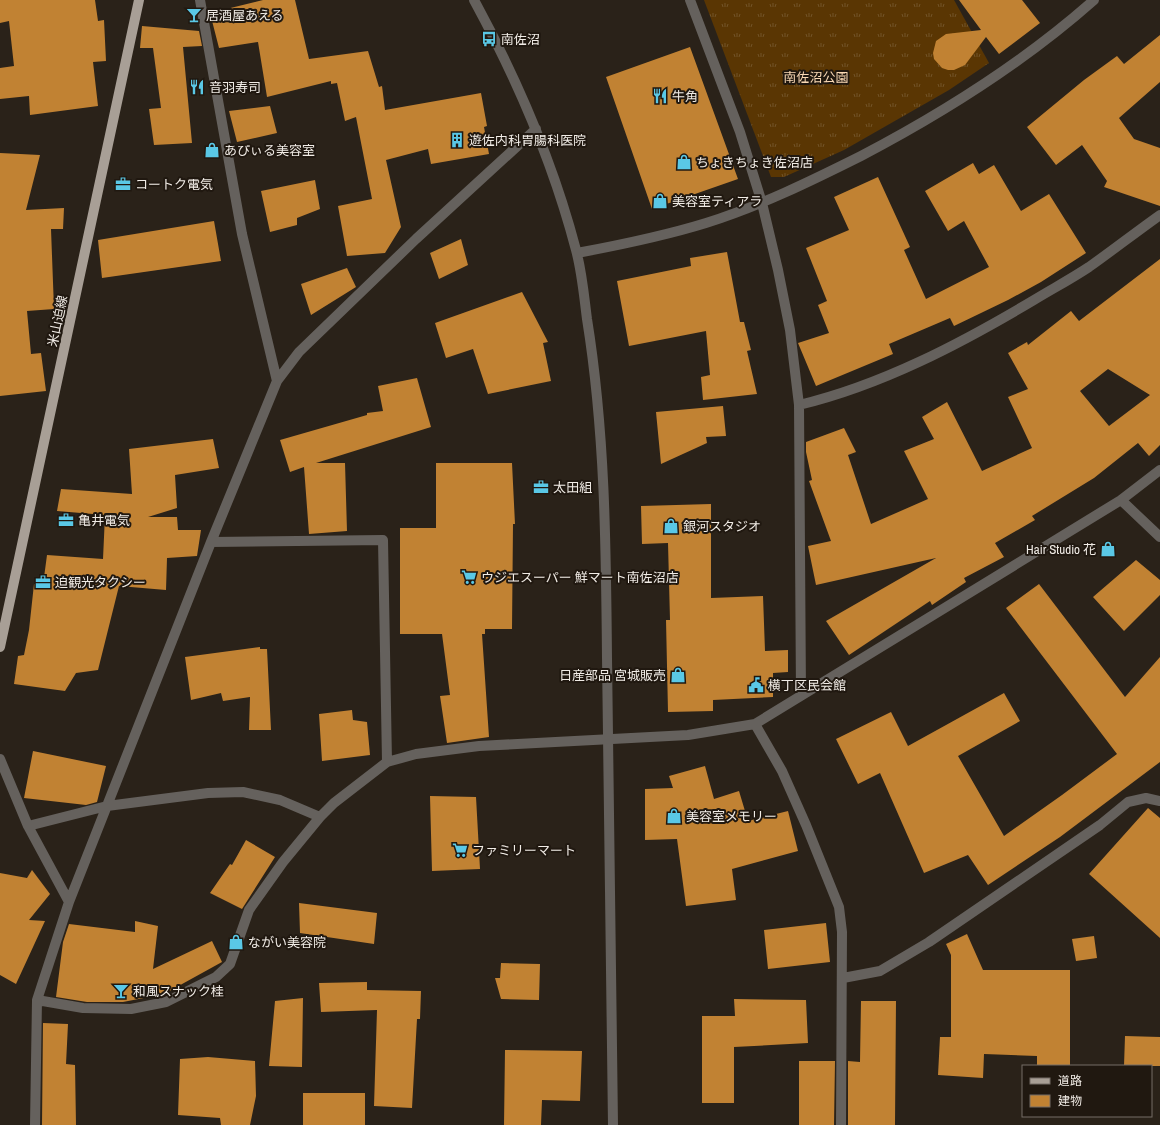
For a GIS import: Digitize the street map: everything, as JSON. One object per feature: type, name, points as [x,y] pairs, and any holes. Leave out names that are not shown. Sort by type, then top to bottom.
[{"type":"main road","name":"米山迫線","points":[[0,647],[139,0]]},
{"type":"street","points":[[200,0],[242,234],[277,381]]},
{"type":"street","points":[[474,0],[512,72],[536,129],[556,184],[577,253],[592,348],[602,442],[606,580],[614,1125]]},
{"type":"street","points":[[690,0],[740,132],[762,203],[790,330],[799,405],[801,694]]},
{"type":"street","points":[[577,253],[638,241],[706,223],[762,203],[833,170],[903,134],[997,77],[1037,48],[1094,0]]},
{"type":"street","points":[[35,1125],[37,1000],[69,902],[211,542],[277,381],[299,352],[416,239],[536,129]]},
{"type":"street","points":[[799,405],[851,391],[909,367],[1003,319],[1088,268],[1160,215]]},
{"type":"street","points":[[37,1000],[83,1008],[132,1010],[166,1002],[216,977],[230,964],[238,936],[249,910],[283,862],[320,817],[334,803],[387,762],[416,754],[479,746],[688,735],[755,724],[801,694],[1121,500],[1160,470]]},
{"type":"street","points":[[1121,500],[1160,537]]},
{"type":"street","points":[[211,542],[383,540],[387,762]]},
{"type":"street","points":[[755,724],[782,771],[806,825],[839,907],[842,932],[843,978],[841,1125]]},
{"type":"street","points":[[0,759],[28,826],[69,902]]},
{"type":"street","points":[[28,826],[107,806],[188,796],[243,792],[280,800],[320,817]]},
{"type":"street","points":[[843,978],[880,971],[929,942],[1100,825],[1128,802],[1146,798],[1160,801]]},
{"type":"green space","name":"南佐沼公園","points":[[704,0],[954,0],[989,63],[949,90],[844,150],[784,177],[771,177]]},
{"type":"building","points":[[0,0],[95,0],[98,21],[104,20],[106,61],[93,62],[98,106],[30,115],[29,96],[0,99],[0,68],[14,66],[9,21],[0,23]]},
{"type":"building","points":[[263,0],[295,0],[309,59],[368,51],[379,87],[382,86],[385,110],[481,93],[487,126],[484,127],[489,154],[431,164],[428,149],[386,160],[401,227],[385,253],[347,256],[338,206],[372,199],[356,117],[345,121],[337,83],[331,84],[331,81],[267,97],[258,42],[219,48],[210,13]]},
{"type":"building","points":[[959,0],[1022,0],[1040,23],[999,54],[986,37],[965,65],[954,70],[948,70],[942,68],[934,59],[933,53],[936,41],[946,34],[981,30]]},
{"type":"building","points":[[142,26],[199,31],[202,46],[183,47],[192,143],[154,145],[149,109],[161,108],[153,48],[140,48]]},
{"type":"building","points":[[1160,35],[1160,82],[1119,118],[1134,139],[1160,148],[1160,206],[1104,187],[1107,181],[1082,145],[1056,165],[1027,127],[1084,80],[1117,56],[1124,64]]},
{"type":"building","points":[[690,47],[738,179],[652,209],[606,77]]},
{"type":"building","points":[[270,106],[277,133],[237,142],[229,111]]},
{"type":"building","points":[[0,153],[40,155],[26,210],[64,208],[63,229],[51,229],[54,309],[27,311],[31,354],[41,353],[46,391],[0,396]]},
{"type":"building","points":[[973,163],[979,174],[994,165],[1021,211],[1049,194],[1086,253],[1041,282],[1008,300],[954,326],[950,318],[889,344],[893,354],[816,386],[798,343],[829,333],[818,305],[827,301],[806,248],[849,230],[834,197],[878,177],[910,247],[904,250],[926,299],[989,267],[964,221],[948,231],[925,191]]},
{"type":"building","points":[[315,180],[320,209],[297,218],[297,225],[270,232],[261,191]]},
{"type":"building","points":[[214,221],[221,261],[102,278],[98,240]]},
{"type":"building","points":[[461,239],[468,265],[439,279],[430,253]]},
{"type":"building","points":[[727,252],[740,322],[744,322],[751,350],[747,351],[757,394],[703,400],[701,377],[710,375],[706,331],[629,346],[617,281],[691,266],[690,258]]},
{"type":"building","points":[[1160,259],[1160,445],[1149,456],[1138,443],[1094,478],[1032,516],[1035,520],[995,543],[1004,557],[964,578],[966,582],[932,605],[930,601],[849,655],[826,621],[936,558],[816,585],[808,546],[831,541],[809,481],[812,480],[806,452],[806,442],[844,428],[856,452],[848,455],[871,524],[928,499],[904,451],[934,439],[922,417],[947,402],[982,471],[1032,448],[1008,397],[1028,389],[1008,353],[1027,342],[1028,345],[1071,311],[1079,321]],"holes":[[[1108,369],[1150,395],[1109,426],[1080,391]]]},
{"type":"building","points":[[347,268],[356,287],[311,315],[301,284]]},
{"type":"building","points":[[522,292],[548,342],[543,343],[551,381],[488,394],[473,349],[446,358],[435,323]]},
{"type":"building","points":[[417,378],[431,427],[316,463],[345,463],[347,531],[309,534],[304,467],[290,472],[280,440],[367,415],[367,413],[383,411],[378,386]]},
{"type":"building","points":[[723,406],[726,436],[706,437],[707,443],[661,464],[656,412]]},
{"type":"building","points":[[213,439],[219,468],[175,475],[177,508],[148,517],[177,517],[178,530],[201,530],[197,556],[167,558],[166,590],[119,586],[98,670],[76,673],[65,691],[14,684],[18,656],[24,655],[29,630],[34,584],[43,585],[47,555],[103,559],[105,515],[57,511],[61,489],[132,494],[129,449]]},
{"type":"building","points":[[436,463],[512,463],[515,524],[513,524],[512,629],[485,629],[485,634],[482,634],[489,737],[447,743],[440,696],[450,695],[442,634],[400,634],[400,528],[436,528]]},
{"type":"building","points":[[711,504],[711,598],[763,596],[765,651],[788,650],[788,672],[773,673],[773,697],[713,700],[713,711],[668,712],[666,620],[670,620],[668,543],[642,544],[641,506]]},
{"type":"building","points":[[1136,560],[1160,580],[1160,595],[1124,631],[1093,597]]},
{"type":"building","points":[[1039,584],[1125,697],[1160,657],[1160,762],[1060,837],[988,885],[968,855],[924,873],[880,773],[858,784],[836,739],[891,712],[908,746],[1004,693],[1020,721],[958,756],[1004,836],[1117,754],[1006,608]]},
{"type":"building","points":[[260,647],[260,649],[267,649],[271,730],[249,730],[250,697],[223,701],[221,693],[191,700],[185,657]]},
{"type":"building","points":[[352,710],[353,720],[367,722],[370,755],[322,761],[319,714]]},
{"type":"building","points":[[33,751],[106,766],[97,802],[86,805],[24,798]]},
{"type":"building","points":[[705,766],[714,799],[739,791],[748,821],[788,811],[798,851],[732,869],[736,900],[686,906],[677,839],[645,840],[645,789],[673,788],[669,776]]},
{"type":"building","points":[[430,796],[476,797],[480,869],[432,871]]},
{"type":"building","points":[[1148,808],[1160,818],[1160,938],[1089,874]]},
{"type":"building","points":[[246,840],[275,857],[242,909],[210,893],[230,864],[232,865]]},
{"type":"building","points":[[32,870],[50,894],[29,920],[45,921],[16,984],[0,975],[0,873],[27,878]]},
{"type":"building","points":[[299,903],[377,913],[374,944],[300,933]]},
{"type":"building","points":[[135,921],[158,926],[153,969],[212,941],[222,962],[164,994],[123,1002],[87,1002],[56,997],[63,942],[69,924],[135,932]]},
{"type":"building","points":[[826,923],[830,962],[768,969],[764,930]]},
{"type":"building","points":[[967,934],[983,970],[1070,970],[1070,1065],[1037,1065],[1037,1056],[984,1054],[983,1078],[938,1075],[940,1037],[951,1037],[951,955],[946,944]]},
{"type":"building","points":[[1094,936],[1097,958],[1076,961],[1072,939]]},
{"type":"building","points":[[501,963],[540,964],[539,1000],[501,999],[495,978],[500,978]]},
{"type":"building","points":[[367,982],[367,990],[421,991],[420,1019],[417,1019],[412,1108],[374,1106],[377,1010],[321,1012],[319,983]]},
{"type":"building","points":[[303,998],[302,1067],[269,1066],[275,1001]]},
{"type":"building","points":[[734,999],[806,1000],[808,1043],[734,1047],[734,1103],[702,1103],[702,1016],[735,1016]]},
{"type":"building","points":[[861,1001],[896,1001],[895,1125],[848,1125],[848,1061],[860,1062]]},
{"type":"building","points":[[43,1023],[68,1024],[66,1064],[75,1065],[76,1125],[42,1125]]},
{"type":"building","points":[[1125,1036],[1160,1037],[1160,1066],[1124,1065]]},
{"type":"building","points":[[505,1050],[582,1051],[580,1101],[542,1100],[541,1125],[504,1125]]},
{"type":"building","points":[[208,1057],[255,1061],[256,1096],[250,1125],[221,1125],[220,1118],[178,1115],[180,1059]]},
{"type":"building","points":[[799,1061],[835,1061],[834,1125],[799,1125]]},
{"type":"building","points":[[303,1093],[365,1093],[365,1125],[303,1125]]},
{"type":"place","name":"居酒屋あえる","points":[[194,15]]},
{"type":"place","name":"南佐沼","points":[[489,39]]},
{"type":"place","name":"音羽寿司","points":[[197,87]]},
{"type":"place","name":"牛角","points":[[660,96]]},
{"type":"place","name":"遊佐内科胃腸科医院","points":[[457,140]]},
{"type":"place","name":"あぴぃる美容室","points":[[212,150]]},
{"type":"place","name":"ちょきちょき佐沼店","points":[[684,162]]},
{"type":"place","name":"コートク電気","points":[[123,184]]},
{"type":"place","name":"美容室ティアラ","points":[[660,201]]},
{"type":"place","name":"太田組","points":[[541,487]]},
{"type":"place","name":"亀井電気","points":[[66,520]]},
{"type":"place","name":"銀河スタジオ","points":[[671,526]]},
{"type":"place","name":"Hair Studio 花","points":[[1108,549]]},
{"type":"place","name":"ウジエスーパー 鮮マート南佐沼店","points":[[469,577]]},
{"type":"place","name":"迫観光タクシー","points":[[43,582]]},
{"type":"place","name":"日産部品 宮城販売","points":[[678,675]]},
{"type":"place","name":"横丁区民会館","points":[[756,685]]},
{"type":"place","name":"美容室メモリー","points":[[674,816]]},
{"type":"place","name":"ファミリーマート","points":[[460,850]]},
{"type":"place","name":"ながい美容院","points":[[236,942]]},
{"type":"place","name":"和風スナック桂","points":[[121,991]]}]
